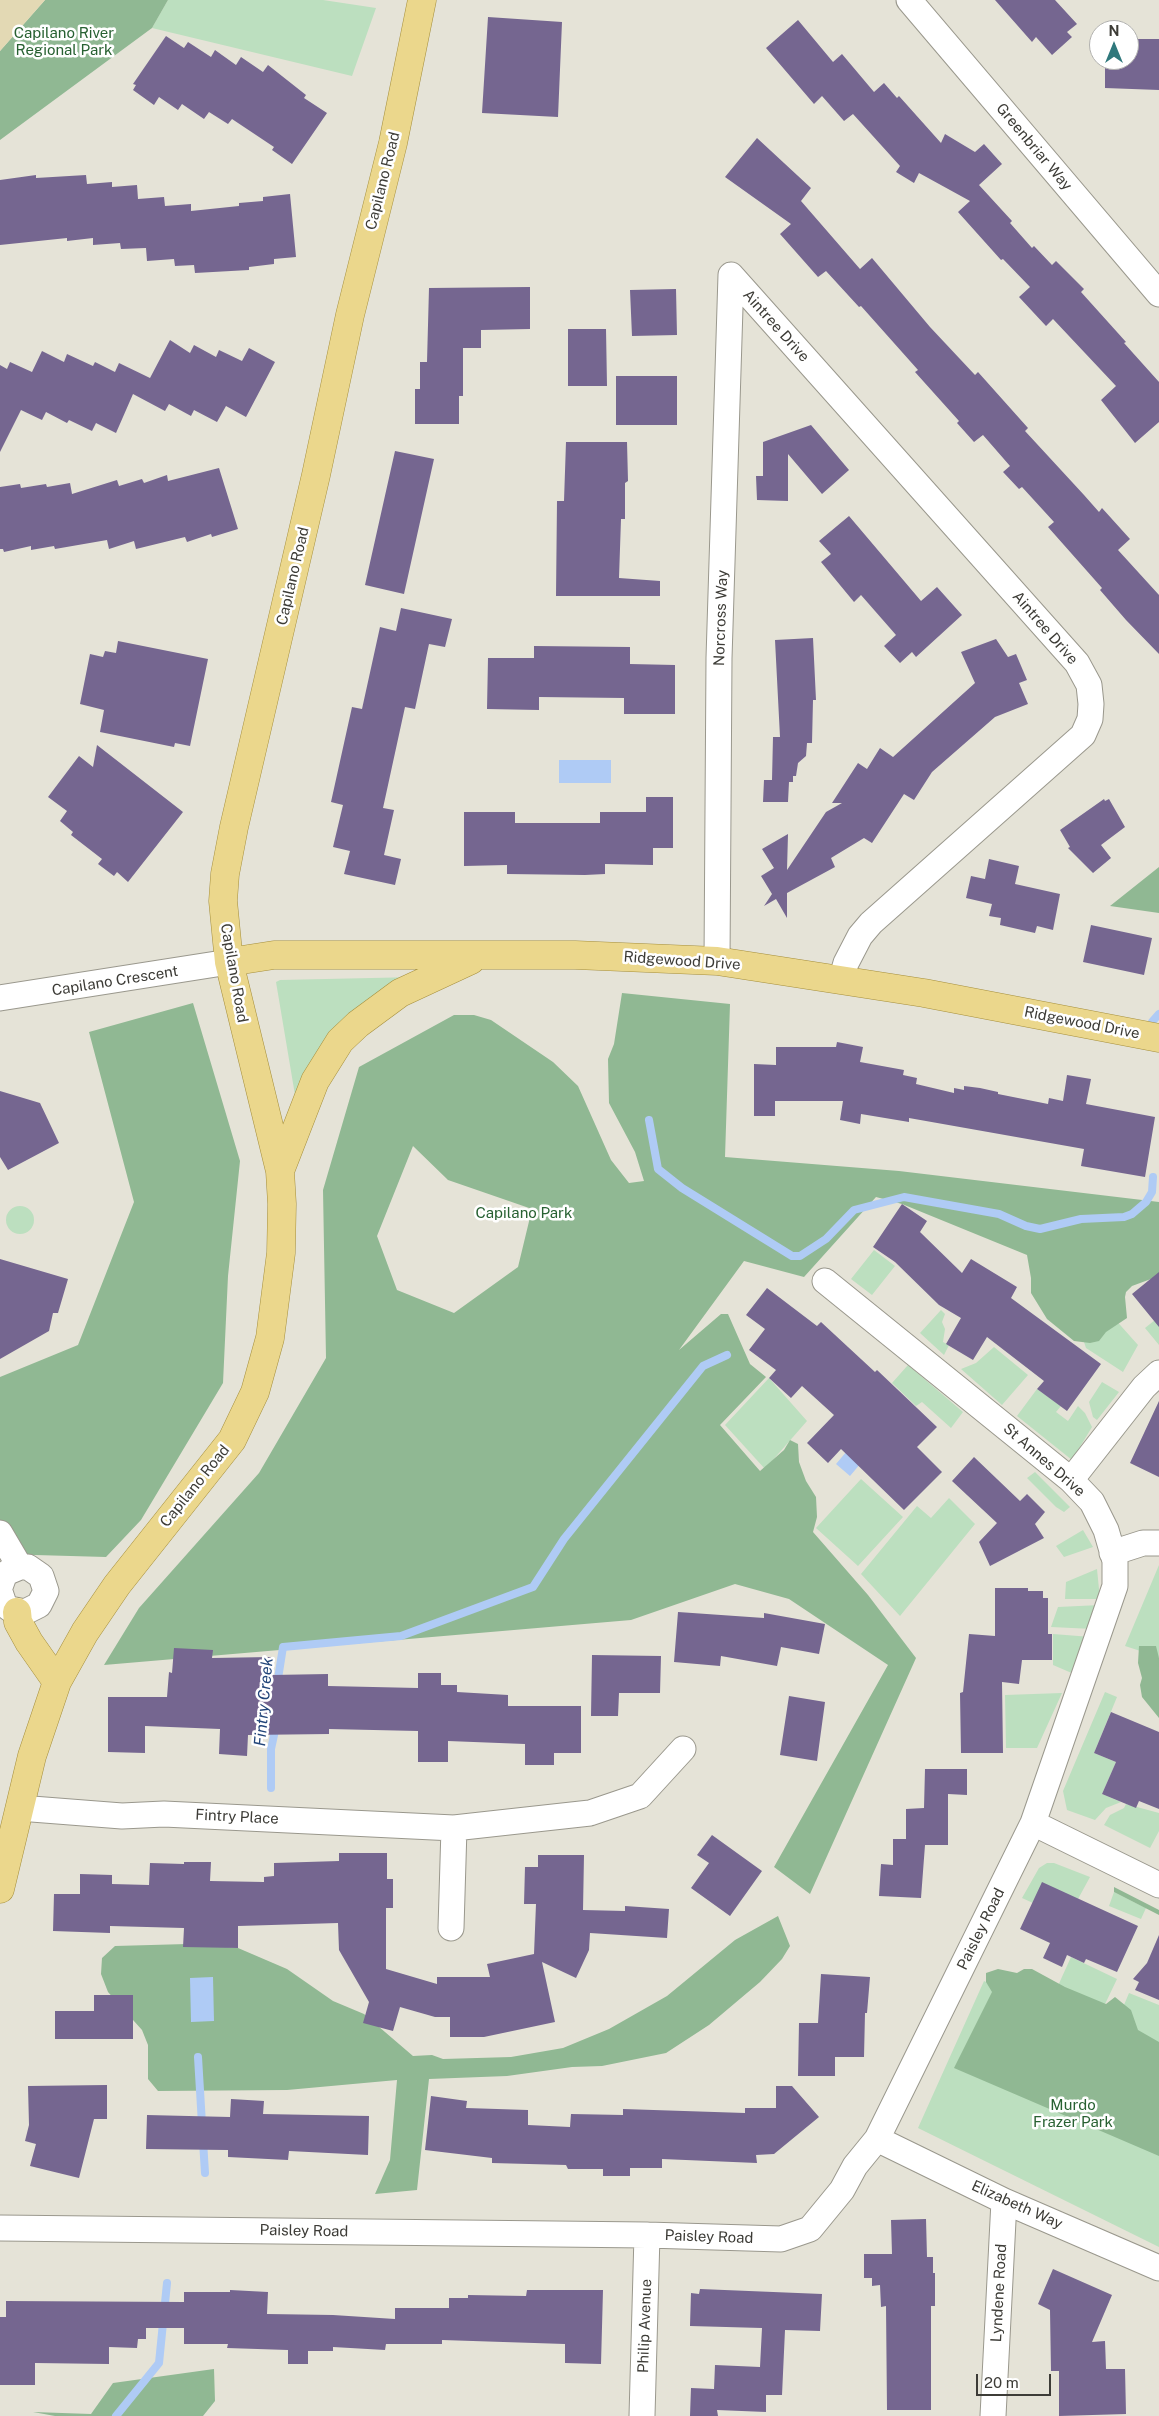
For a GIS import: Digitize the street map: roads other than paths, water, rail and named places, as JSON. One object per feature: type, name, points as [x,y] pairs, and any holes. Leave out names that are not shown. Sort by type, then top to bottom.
[{"type":"main road","name":"Capilano Road","points":[[0,1890],[32,1756],[57,1682],[85,1632],[117,1585],[232,1440],[255,1392],[270,1338],[280,1262],[282,1204],[280,1170],[229,962],[223,901],[228,855],[316,475],[350,315],[393,143],[422,0]]},
{"type":"main road","name":"Ridgewood Drive","points":[[229,962],[274,955],[478,956],[575,954],[717,961],[841,980],[1159,1038]]},
{"type":"main road","points":[[280,1170],[315,1081],[340,1041],[358,1024],[400,993],[478,956]]},
{"type":"main road","points":[[9,1602],[29,1642],[57,1682]]},
{"type":"street","name":"Greenbriar Way","points":[[909,0],[1159,294]]},
{"type":"street","name":"Norcross Way","points":[[717,961],[719,658],[731,275]]},
{"type":"street","name":"Aintree Drive","points":[[731,275],[1077,664],[1089,685],[1092,704],[1090,719],[1083,735],[871,923],[860,936],[841,980]]},
{"type":"street","name":"Capilano Crescent","points":[[0,998],[229,962]]},
{"type":"street","name":"St Annes Drive","points":[[825,1281],[1071,1480],[1096,1509],[1106,1530],[1115,1562],[1114,1586],[1033,1823]]},
{"type":"street","points":[[1071,1480],[1144,1386],[1159,1373]]},
{"type":"street","points":[[0,1533],[20,1567]]},
{"type":"street","points":[[1112,1553],[1143,1543],[1159,1543]]},
{"type":"street","points":[[0,1587],[8,1572],[20,1567],[28,1567],[41,1576],[46,1591],[40,1606],[33,1610],[9,1602]]},
{"type":"street","name":"Fintry Place","points":[[19,1808],[114,1816],[171,1814],[454,1828],[590,1813],[640,1796],[684,1749]]},
{"type":"street","points":[[1033,1823],[1159,1885]]},
{"type":"street","name":"Paisley Road","points":[[0,2228],[647,2235],[781,2239],[810,2230],[842,2190],[856,2166],[877,2139],[1033,1823]]},
{"type":"street","points":[[451,1928],[454,1828]]},
{"type":"street","name":"Elizabeth Way","points":[[877,2139],[1004,2201],[1159,2268]]},
{"type":"street","name":"Lyndene Road","points":[[994,2416],[1004,2201]]},
{"type":"street","name":"Philip Avenue","points":[[642,2416],[647,2235]]},
{"type":"water","points":[[559,760],[611,760],[611,783],[559,783]]},
{"type":"water","points":[[858,1438],[872,1450],[850,1476],[836,1464]]},
{"type":"water","points":[[213,1977],[214,2021],[191,2022],[190,1978]]},
{"type":"waterway","points":[[1152,1027],[1152,1022],[1159,1014]]},
{"type":"waterway","points":[[649,1120],[658,1169],[682,1188],[792,1256],[800,1256],[826,1239],[854,1210],[904,1197],[999,1214],[1026,1226],[1040,1229],[1081,1219],[1124,1217],[1132,1214],[1146,1202],[1152,1192],[1153,1177]]},
{"type":"waterway","points":[[277,1685],[283,1647],[401,1636],[533,1587],[564,1539],[703,1366],[727,1355]]},
{"type":"waterway","name":"Fintry Creek","points":[[271,1788],[271,1749],[276,1726]]},
{"type":"waterway","points":[[198,2057],[202,2124]]},
{"type":"waterway","points":[[203,2141],[205,2173]]},
{"type":"waterway","points":[[116,2416],[159,2363],[167,2283]]},
{"type":"park label","name":"Capilano River Regional Park","points":[[64,42]]},
{"type":"park label","name":"Capilano Park","points":[[524,1213]]},
{"type":"park label","name":"Murdo Frazer Park","points":[[1073,2114]]}]
